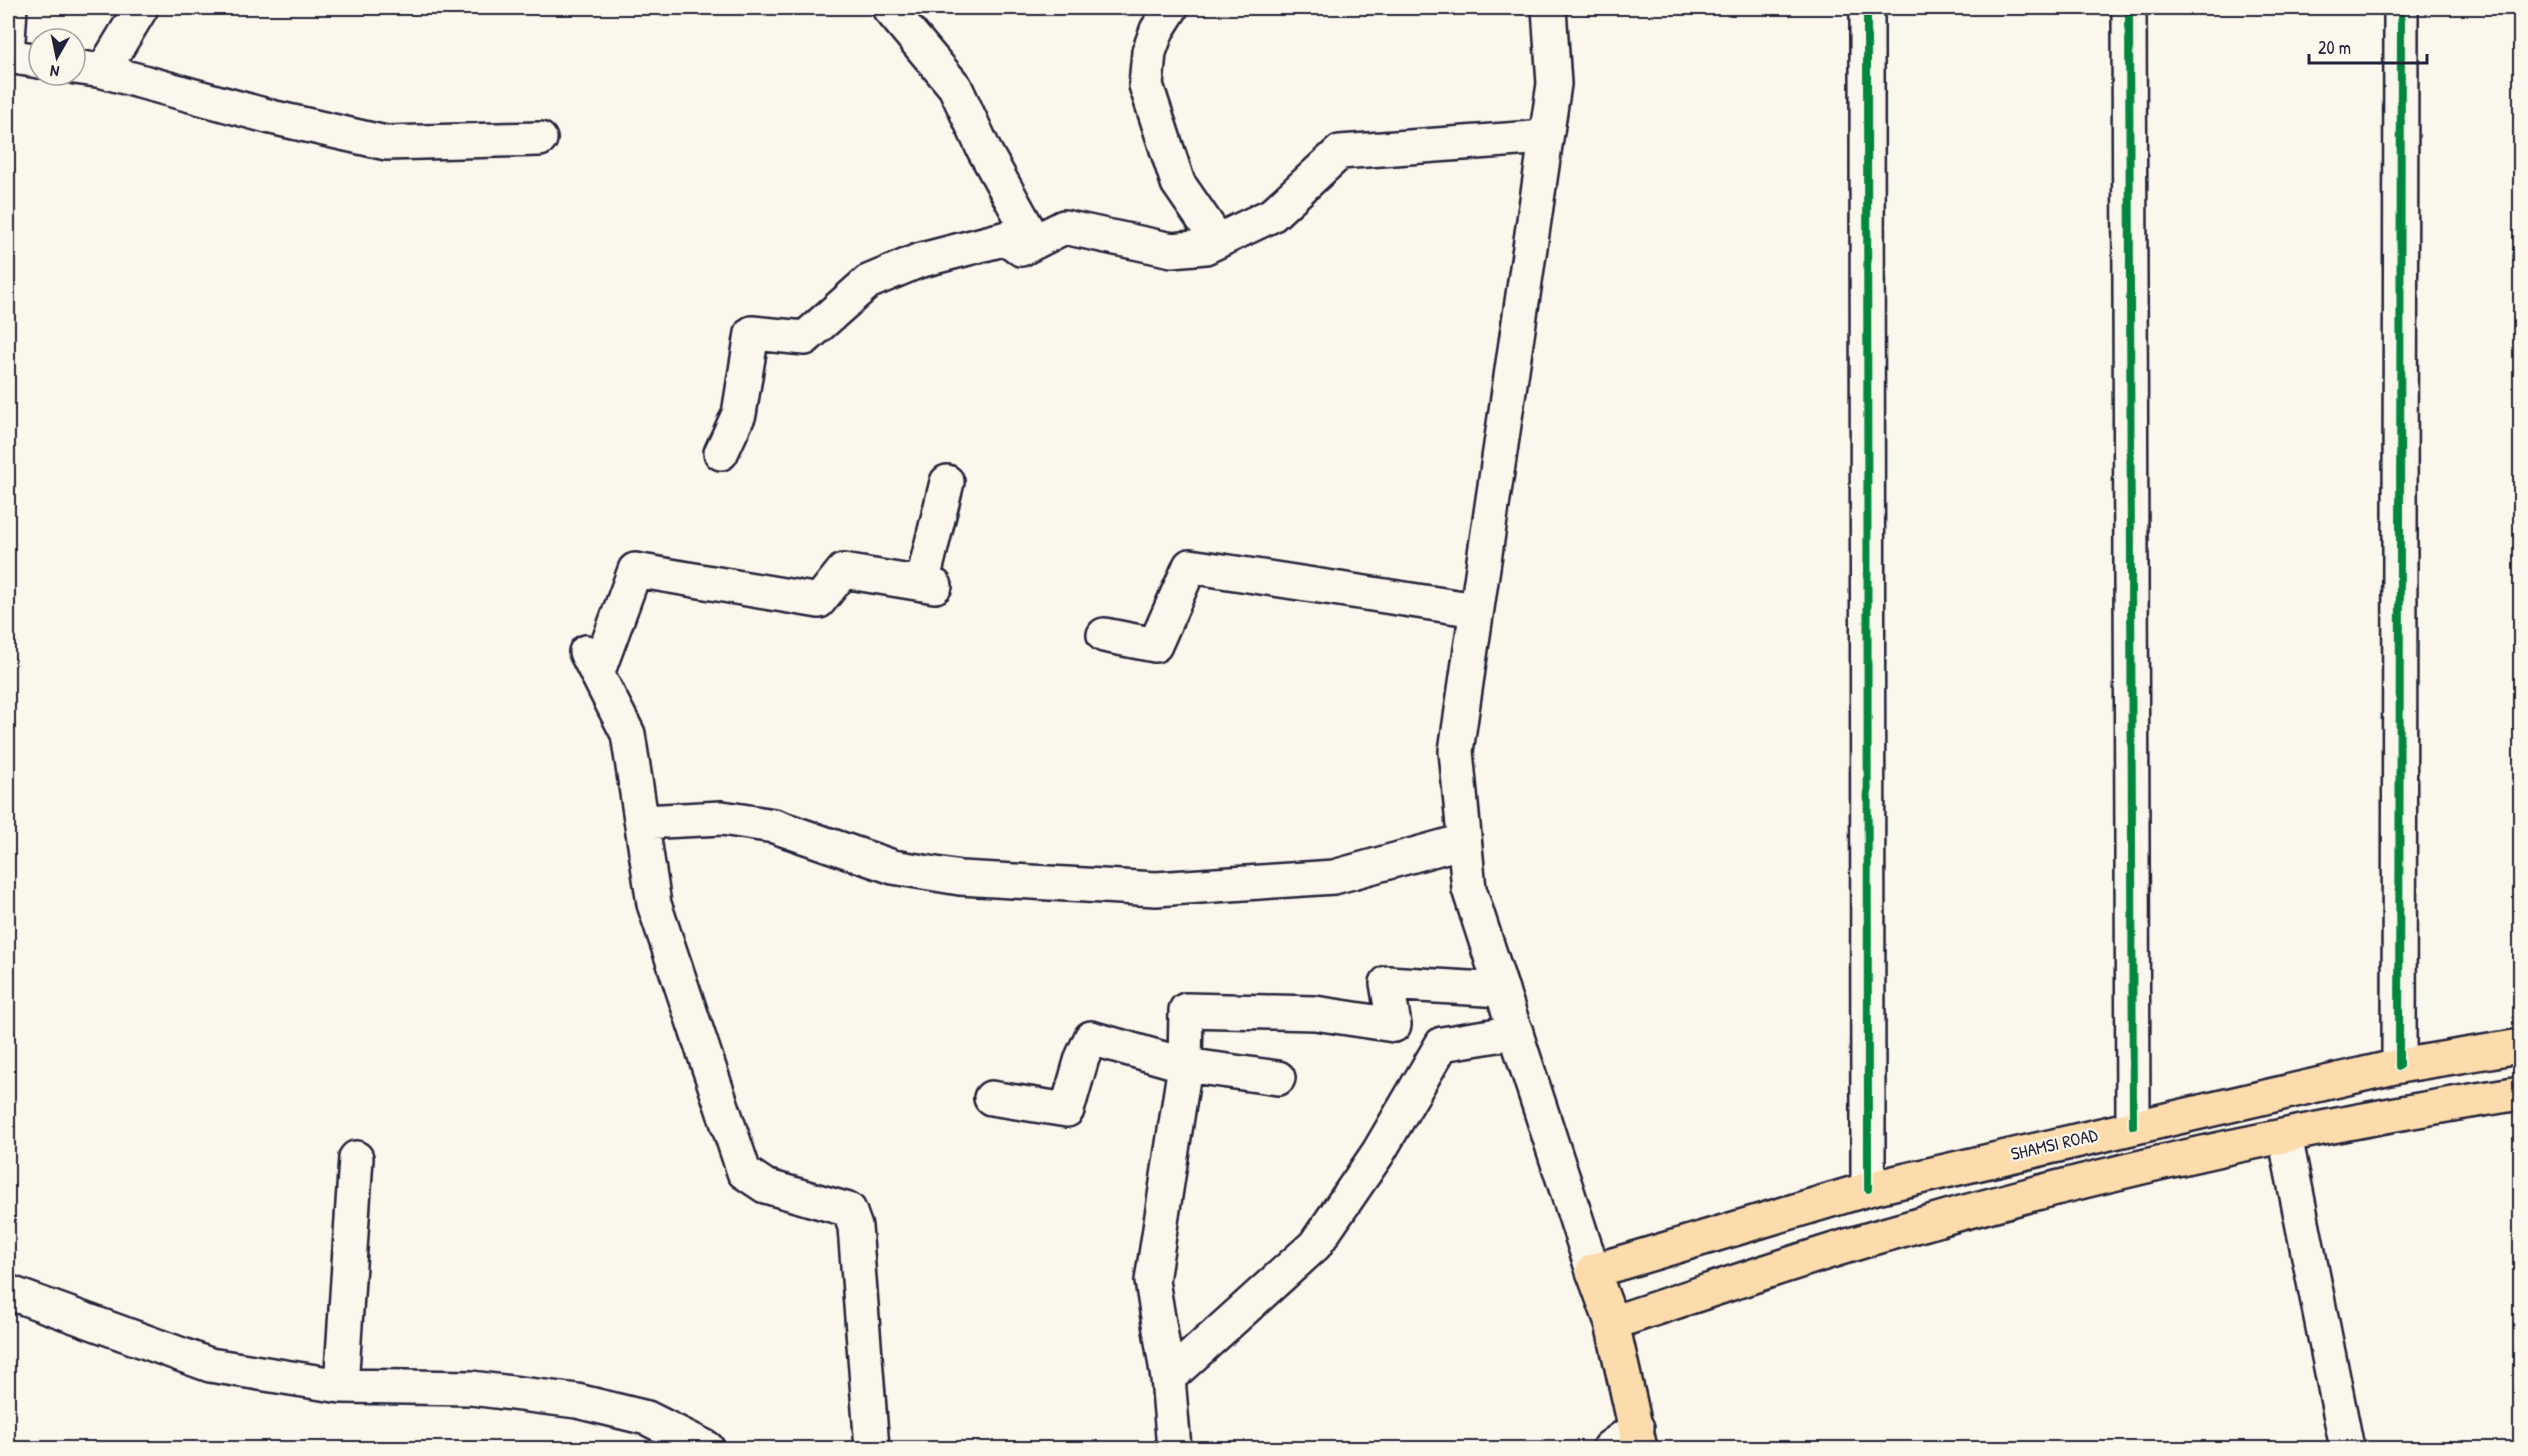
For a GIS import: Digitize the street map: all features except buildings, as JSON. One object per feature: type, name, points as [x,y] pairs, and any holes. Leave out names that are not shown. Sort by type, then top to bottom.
[{"type":"main road","name":"SHAMSI ROAD","points":[[1593,1271],[1868,1189],[2399,1066],[2520,1046]]},
{"type":"main road","points":[[1612,1323],[1876,1237],[2136,1167],[2392,1113],[2520,1093]]},
{"type":"main road","points":[[1593,1271],[1612,1323],[1639,1438]]},
{"type":"street","points":[[8,40],[10,8]]},
{"type":"street","points":[[141,8],[89,69],[271,117],[386,143],[540,139]]},
{"type":"street","points":[[889,8],[955,87],[984,150],[1035,242]]},
{"type":"street","points":[[1171,8],[1157,30],[1149,52],[1146,85],[1178,183],[1218,240]]},
{"type":"street","points":[[1549,8],[1554,84],[1456,751],[1469,890],[1593,1271]]},
{"type":"street","points":[[1867,8],[1868,1189]]},
{"type":"street","points":[[2129,8],[2133,1126]]},
{"type":"street","points":[[2399,1066],[2401,8]]},
{"type":"street","points":[[8,56],[27,59]]},
{"type":"street","points":[[721,453],[739,414],[752,333],[805,338],[868,282],[918,261],[1008,238],[1021,249],[1064,227],[1172,250],[1205,247],[1272,215],[1340,152],[1546,137]]},
{"type":"street","points":[[872,1449],[855,1227],[849,1210],[765,1186],[744,1172],[654,903],[628,734],[592,663],[636,570],[819,601],[843,571],[929,585],[946,482]]},
{"type":"street","points":[[1104,635],[1155,645],[1190,566],[1476,610]]},
{"type":"street","points":[[642,822],[722,818],[774,826],[893,867],[960,878],[1156,889],[1334,878],[1464,841]]},
{"type":"street","points":[[1174,1449],[1168,1378],[1152,1281],[1185,1065],[1186,1010],[1315,1013],[1394,1025],[1387,983],[1502,990]]},
{"type":"street","points":[[1168,1378],[1315,1245],[1378,1153],[1442,1044],[1516,1032]]},
{"type":"street","points":[[991,1098],[1067,1110],[1082,1058],[1091,1038],[1185,1065],[1278,1078]]},
{"type":"street","points":[[2285,1136],[2346,1449]]},
{"type":"street","points":[[341,1386],[356,1158]]},
{"type":"street","points":[[8,1292],[210,1365],[341,1386],[471,1388],[577,1401],[647,1418],[707,1449]]},
{"type":"street","points":[[1609,1449],[1639,1438]]},
{"type":"cycle path","points":[[1867,8],[1868,1189]]},
{"type":"cycle path","points":[[2129,8],[2133,1126]]},
{"type":"cycle path","points":[[2399,1066],[2401,8]]}]
